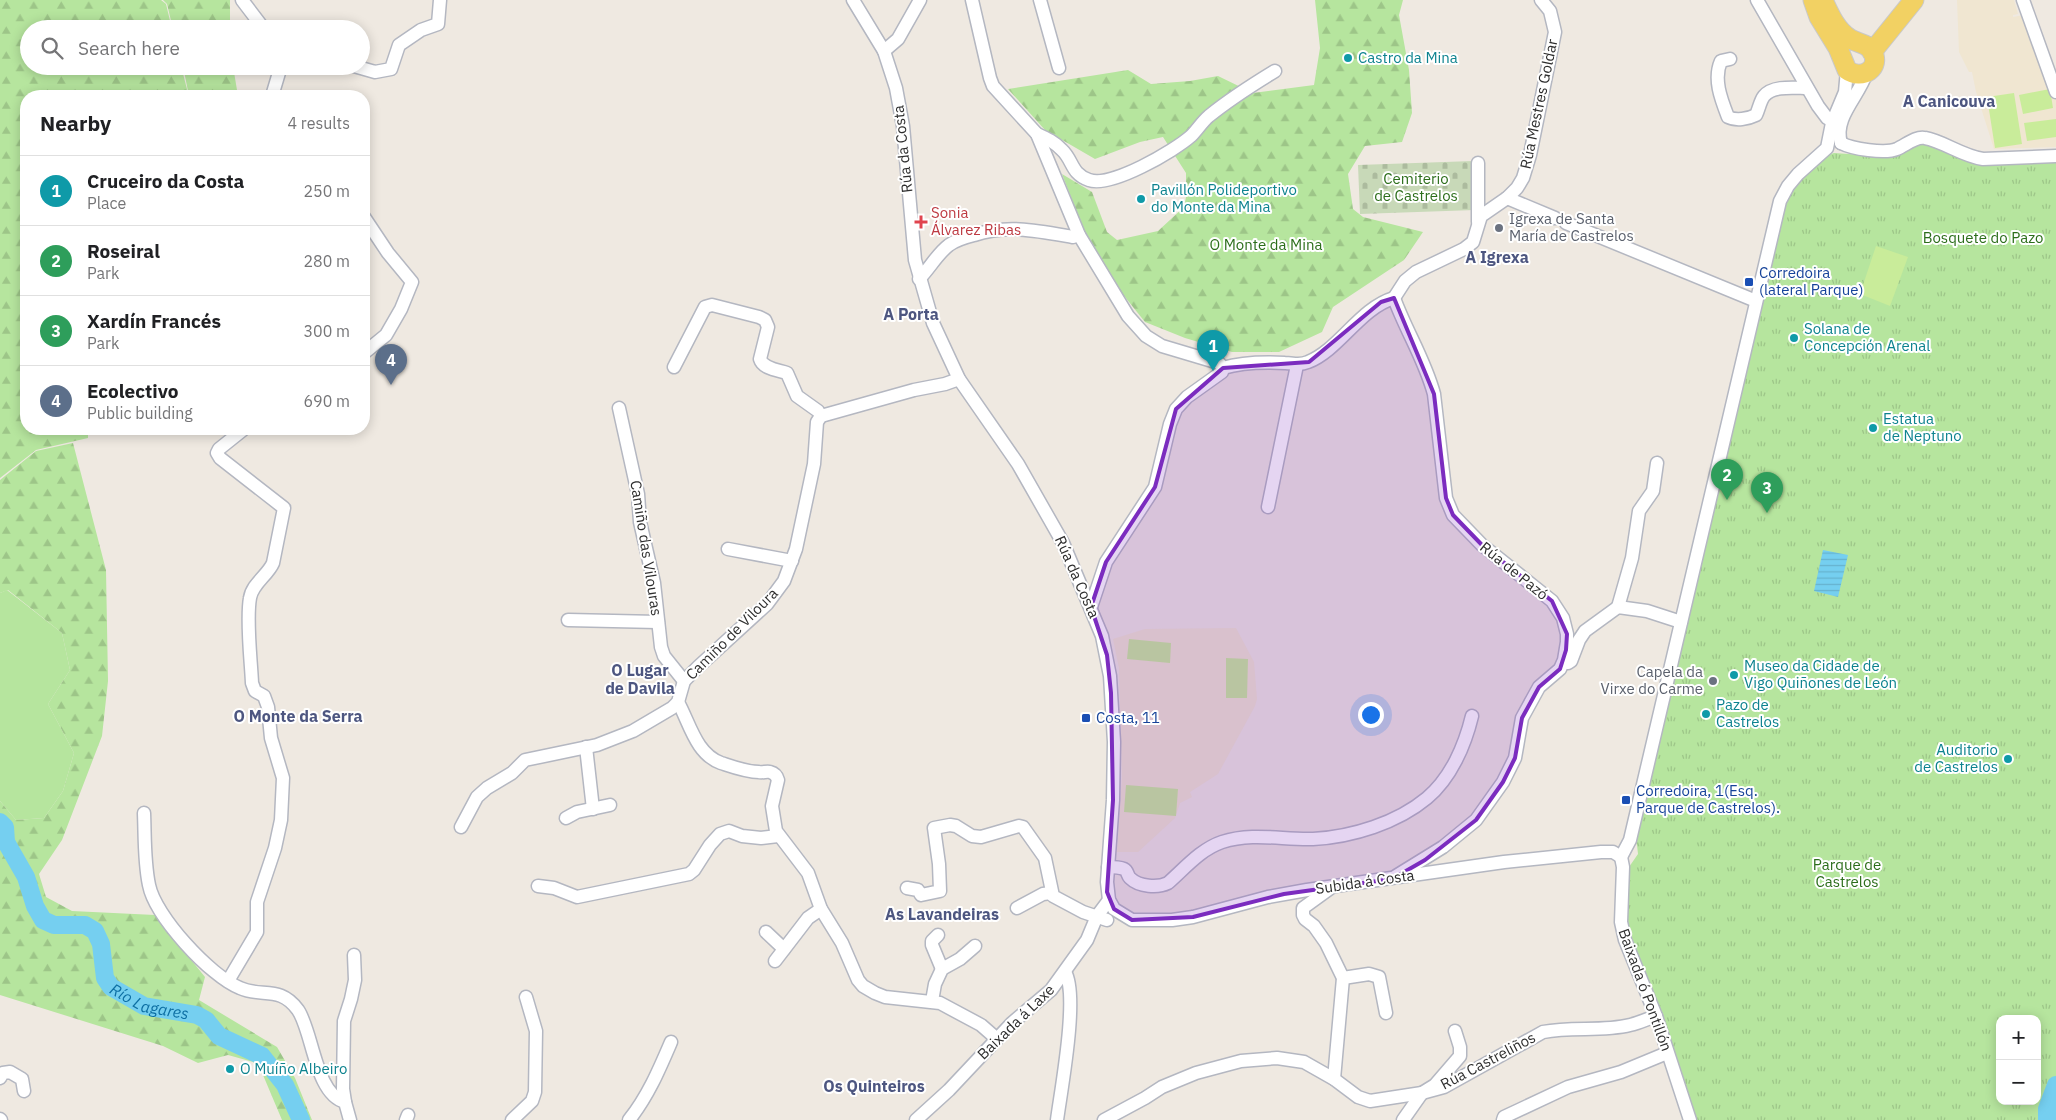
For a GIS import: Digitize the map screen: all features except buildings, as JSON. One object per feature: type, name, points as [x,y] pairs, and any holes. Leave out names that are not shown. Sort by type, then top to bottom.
[{"type":"main road","points":[[1813,0],[1819,17],[1838,48],[1844,66],[1856,75],[1866,74],[1870,71],[1874,62],[1866,48],[1841,32],[1823,0]]},
{"type":"main road","points":[[1844,66],[1845,51],[1848,47],[1866,48],[1914,0]]},
{"type":"street","points":[[242,0],[257,20]]},
{"type":"street","points":[[370,71],[375,72],[391,69],[399,45],[421,30],[438,24],[440,0]]},
{"type":"street","name":"Rúa da Costa","points":[[853,0],[884,51],[896,88],[904,126],[911,227],[919,279],[933,323],[959,379],[1018,464],[1063,543],[1091,607],[1106,655],[1111,693],[1113,800],[1107,882],[1112,904]]},
{"type":"street","points":[[884,51],[898,38],[920,0]]},
{"type":"street","points":[[972,0],[993,86],[1037,134],[1079,235],[1128,316],[1146,336],[1162,346],[1219,363],[1223,368]]},
{"type":"street","points":[[1040,0],[1059,68]]},
{"type":"street","name":"Rúa Mestres Goldar","points":[[1478,222],[1481,216],[1507,198],[1517,188],[1528,163],[1555,32],[1550,10],[1541,0]]},
{"type":"street","points":[[1757,0],[1823,114],[1836,124],[1841,143]]},
{"type":"street","points":[[2023,0],[2056,92]]},
{"type":"street","points":[[1730,59],[1721,60],[1718,84],[1728,117],[1733,119],[1750,118],[1756,115],[1763,98],[1767,94],[1786,88],[1807,88]]},
{"type":"street","points":[[1827,148],[1845,92],[1844,66]]},
{"type":"street","points":[[1037,134],[1052,141],[1064,151],[1072,168],[1081,176],[1096,182],[1108,181],[1167,154],[1192,135],[1207,118],[1239,94],[1275,72]]},
{"type":"street","points":[[1836,124],[1866,74]]},
{"type":"street","points":[[274,90],[278,75]]},
{"type":"street","points":[[1621,857],[1630,840],[1756,302],[1783,195],[1798,174],[1833,144],[1841,143],[1848,147],[1891,151],[1916,139],[1926,138],[1972,157],[1983,159],[2056,156]]},
{"type":"street","name":"Rúa Mestres Goldar","points":[[1394,298],[1405,281],[1416,272],[1464,249],[1473,242],[1477,235],[1478,222],[1478,162]]},
{"type":"street","points":[[1507,198],[1756,302]]},
{"type":"street","points":[[370,226],[388,253],[412,282],[401,310],[386,335],[370,348]]},
{"type":"street","points":[[919,279],[930,269],[939,254],[951,244],[985,231],[1017,228],[1073,237],[1079,235]]},
{"type":"street","points":[[1091,607],[1106,562],[1154,487],[1170,424],[1176,409],[1187,398],[1222,372],[1223,368],[1237,364],[1288,363],[1298,365],[1309,362],[1319,356],[1381,302],[1394,298]]},
{"type":"street","name":"Rúa de Pazó","points":[[1394,298],[1408,334],[1430,378],[1434,394],[1444,484],[1453,515],[1471,535],[1542,592],[1555,606],[1563,618],[1567,634],[1566,650],[1560,668]]},
{"type":"street","points":[[674,367],[705,306],[712,305],[764,320],[768,327],[760,359],[761,363],[764,366],[787,373],[797,396],[818,411],[821,416],[914,390],[955,382],[959,379]]},
{"type":"street","points":[[1268,507],[1298,365]]},
{"type":"street","name":"Camiño das Vilouras","points":[[618,408],[638,494],[640,522],[654,583],[659,638],[664,656],[684,682]]},
{"type":"street","name":"Camiño de Viloura","points":[[678,702],[684,682],[767,604],[784,581],[792,561],[814,464],[817,422],[821,416]]},
{"type":"street","points":[[228,981],[257,932],[257,902],[275,848],[281,820],[283,778],[271,738],[268,707],[264,696],[256,691],[252,683],[250,597],[270,570],[284,508],[217,454],[219,449],[236,435]]},
{"type":"street","points":[[1392,878],[1437,851],[1476,820],[1503,782],[1515,758],[1522,718],[1539,687],[1560,668],[1571,661],[1579,640],[1585,631],[1618,607],[1632,558],[1639,511],[1653,491],[1657,463]]},
{"type":"street","points":[[728,549],[792,561]]},
{"type":"street","points":[[1618,607],[1647,611],[1681,622]]},
{"type":"street","points":[[568,620],[658,622]]},
{"type":"street","points":[[461,826],[477,797],[487,788],[512,773],[525,760],[586,747],[633,731],[657,718],[678,702],[704,753],[711,758],[738,769],[770,772],[777,777],[772,806],[778,836],[808,873],[820,909],[842,942],[858,980],[863,986],[885,997],[940,1003],[981,1025],[997,1039]]},
{"type":"street","points":[[1108,867],[1123,868],[1134,881],[1153,886],[1162,886],[1168,883],[1203,851],[1239,837],[1312,839],[1340,836],[1391,819],[1428,798],[1451,770],[1468,734],[1472,716]]},
{"type":"street","points":[[586,747],[593,809]]},
{"type":"street","points":[[566,818],[576,812],[610,805]]},
{"type":"street","points":[[144,813],[149,887],[162,915],[210,969],[248,991],[264,991],[290,1001],[299,1012],[322,1079],[339,1101],[345,1102]]},
{"type":"street","points":[[907,888],[918,890],[921,895],[940,891],[942,888],[934,828],[950,825],[956,826],[972,836],[981,837],[1020,826],[1023,827],[1045,858],[1051,892],[1056,899],[1101,922],[1126,917]]},
{"type":"street","points":[[538,886],[554,888],[577,897],[661,880],[689,874],[694,870],[710,845],[720,834],[730,831],[742,836],[761,838],[778,836]]},
{"type":"street","name":"Subida á Costa","points":[[1112,904],[1126,917],[1140,921],[1156,921],[1192,917],[1276,896],[1504,862],[1601,852],[1612,852],[1621,857]]},
{"type":"street","name":"Baixada ó Pontillón","points":[[1621,857],[1623,867],[1621,922],[1624,940],[1656,1016],[1690,1120]]},
{"type":"street","points":[[1332,887],[1304,908],[1303,915],[1326,943],[1343,978],[1334,1079]]},
{"type":"street","points":[[1017,908],[1043,894],[1051,892]]},
{"type":"street","name":"Baixada á Laxe","points":[[916,1120],[949,1090],[1012,1024],[1045,996],[1101,922],[1112,904]]},
{"type":"street","points":[[775,961],[808,918],[820,909]]},
{"type":"street","points":[[766,932],[784,948]]},
{"type":"street","points":[[938,935],[932,941],[932,945],[942,969]]},
{"type":"street","points":[[932,1001],[932,992],[942,969],[960,959],[975,946]]},
{"type":"street","points":[[350,1120],[343,1089],[344,1020],[355,980],[354,955]]},
{"type":"street","points":[[1057,1120],[1069,1013],[1069,983],[1064,972]]},
{"type":"street","points":[[1343,978],[1369,974],[1379,977],[1386,1013]]},
{"type":"street","points":[[512,1120],[532,1100],[535,1092],[536,1031],[526,997]]},
{"type":"street","name":"Rúa Castreliños","points":[[1104,1120],[1162,1087],[1196,1073],[1241,1061],[1277,1058],[1304,1062],[1334,1079],[1358,1097],[1370,1101],[1422,1093],[1444,1087],[1543,1032],[1618,1027],[1656,1016]]},
{"type":"street","points":[[1403,1120],[1422,1093],[1435,1085],[1460,1056],[1460,1047],[1455,1030]]},
{"type":"street","points":[[629,1120],[644,1101],[654,1083],[671,1042]]},
{"type":"street","points":[[1503,1120],[1504,1117],[1568,1087],[1621,1072],[1667,1053]]},
{"type":"street","points":[[0,1078],[3,1073],[10,1072],[22,1079],[24,1091]]},
{"type":"highlighted area","points":[[1394,298],[1434,394],[1446,498],[1453,515],[1482,545],[1552,601],[1567,634],[1566,650],[1560,669],[1539,687],[1522,718],[1515,758],[1503,782],[1476,820],[1425,860],[1392,879],[1284,894],[1193,917],[1132,920],[1114,909],[1107,892],[1113,800],[1111,693],[1107,655],[1091,607],[1106,562],[1155,487],[1176,409],[1223,368],[1309,362],[1381,302]]},
{"type":"shaded area","points":[[1957,0],[2014,0],[2018,14],[2013,15],[2013,17],[2024,15],[2028,18],[2056,100],[2056,147],[1994,149],[1976,92],[1972,72],[1969,72],[1959,52]]},
{"type":"shaded area","points":[[1236,628],[1254,662],[1257,699],[1255,706],[1218,774],[1190,792],[1192,797],[1180,803],[1175,818],[1138,852],[1117,852],[1122,778],[1119,668],[1113,639],[1145,629]]},
{"type":"green space","points":[[0,0],[161,0],[166,4],[170,20],[20,20],[20,75],[183,75],[187,90],[20,90],[20,435],[88,435],[88,438],[36,450],[0,478]]},
{"type":"green space","points":[[163,0],[230,0],[230,20],[171,20],[167,4]]},
{"type":"green space","name":"O Monte da Mina","points":[[1315,0],[1403,0],[1399,15],[1409,70],[1412,113],[1402,142],[1365,146],[1348,174],[1353,209],[1363,217],[1423,232],[1404,260],[1333,307],[1322,332],[1279,352],[1232,352],[1185,338],[1145,322],[1117,287],[1085,234],[1062,174],[1092,192],[1107,232],[1117,240],[1158,231],[1184,207],[1186,173],[1163,137],[1140,142],[1095,159],[1045,130],[1008,89],[1128,70],[1151,84],[1190,81],[1218,76],[1253,93],[1314,85],[1320,48]]},
{"type":"green space","points":[[185,75],[234,75],[237,90],[188,90]]},
{"type":"green space","points":[[2050,89],[2053,108],[2023,114],[2019,95]]},
{"type":"green space","points":[[2014,93],[2022,144],[1995,148],[1987,97]]},
{"type":"green space","points":[[2056,119],[2056,137],[2027,141],[2024,123]]},
{"type":"green space","name":"Parque de Castrelos","points":[[1924,142],[1974,162],[2056,160],[2056,1120],[1695,1120],[1626,921],[1629,867],[1638,854],[1634,838],[1783,204],[1791,190],[1825,156],[1834,153],[1892,157]]},
{"type":"green space","name":"Cemiterio de Castrelos","points":[[1473,161],[1475,210],[1360,214],[1358,165]]},
{"type":"green space","points":[[1876,246],[1908,257],[1890,306],[1860,294]]},
{"type":"green space","points":[[73,443],[106,570],[108,681],[102,736],[62,840],[39,874],[46,897],[72,911],[155,915],[205,977],[199,1000],[277,1047],[295,1078],[312,1120],[282,1120],[263,1075],[253,1062],[228,1055],[198,1063],[163,1046],[0,995],[0,801],[16,820],[44,818],[63,791],[74,753],[48,704],[70,670],[62,633],[8,590],[0,593],[0,480],[36,451]]},
{"type":"green space","points":[[7,590],[62,633],[70,670],[48,704],[74,753],[63,791],[44,818],[16,820],[0,801],[0,593]]},
{"type":"green space","points":[[1129,639],[1171,643],[1170,663],[1127,659]]},
{"type":"green space","points":[[1226,658],[1248,659],[1247,698],[1226,698]]},
{"type":"green space","points":[[1126,785],[1178,789],[1176,816],[1124,812]]},
{"type":"water","points":[[1823,550],[1848,555],[1838,597],[1814,591]]},
{"type":"waterway","name":"Río Lagares","points":[[0,822],[5,827],[6,842],[26,877],[35,906],[43,920],[54,925],[85,925],[95,931],[101,944],[105,978],[111,987],[144,1006],[197,1015],[206,1020],[219,1036],[262,1056],[285,1085],[301,1120]]},
{"type":"waterway","name":"Río Lagares","points":[[2047,1120],[2047,1109],[2056,1085]]},
{"type":"place","name":"Castro da Mina","points":[[1348,58]]},
{"type":"place","name":"Pavillón Polideportivo do Monte da Mina","points":[[1141,199]]},
{"type":"place","name":"Sonia Álvarez Ribas","points":[[921,222]]},
{"type":"place","name":"Igrexa de Santa María de Castrelos","points":[[1499,228]]},
{"type":"place","name":"Corredoira (lateral Parque)","points":[[1749,282]]},
{"type":"place","name":"Solana de Concepción Arenal","points":[[1794,338]]},
{"type":"place","name":"Cruceiro da Costa","points":[[1213,371]]},
{"type":"place","name":"Ecolectivo","points":[[391,385]]},
{"type":"place","name":"Estatua de Neptuno","points":[[1873,428]]},
{"type":"place","name":"Roseiral","points":[[1727,500]]},
{"type":"place","name":"Xardín Francés","points":[[1767,513]]},
{"type":"place","name":"Museo da Cidade de Vigo Quiñones de León","points":[[1734,675]]},
{"type":"place","name":"Capela da Virxe do Carme","points":[[1713,681]]},
{"type":"place","name":"Pazo de Castrelos","points":[[1706,714]]},
{"type":"place","name":"Costa, 11","points":[[1086,718]]},
{"type":"place","name":"Auditorio de Castrelos","points":[[2008,759]]},
{"type":"place","name":"Corredoira, 1(Esq. Parque de Castrelos).","points":[[1626,800]]},
{"type":"place","name":"O Muíño Albeiro","points":[[230,1069]]},
{"type":"district","name":"A Canicouva","points":[[1949,101]]},
{"type":"district","name":"A Igrexa","points":[[1497,257]]},
{"type":"district","name":"A Porta","points":[[911,314]]},
{"type":"district","name":"O Lugar de Davila","points":[[640,679]]},
{"type":"district","name":"O Monte da Serra","points":[[298,716]]},
{"type":"district","name":"As Lavandeiras","points":[[942,914]]},
{"type":"district","name":"Os Quinteiros","points":[[874,1086]]},
{"type":"park label","name":"Bosquete do Pazo","points":[[1983,238]]}]
